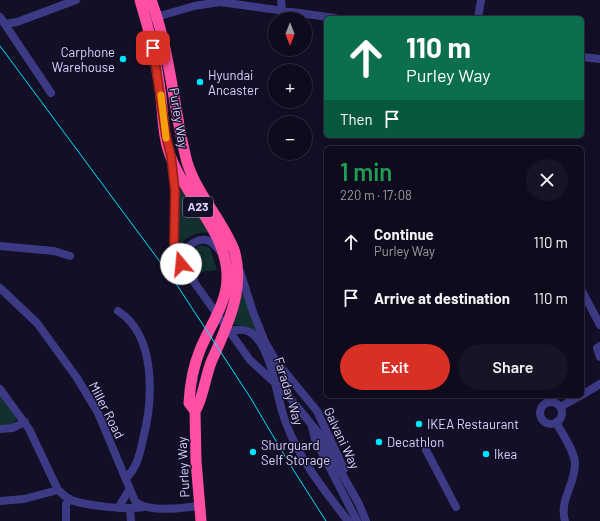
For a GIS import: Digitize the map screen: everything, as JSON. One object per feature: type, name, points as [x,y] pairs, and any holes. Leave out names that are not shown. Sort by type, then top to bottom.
[{"type":"highway","name":"Purley Way","points":[[140,0],[152,18],[166,50],[188,164],[204,197],[232,243],[225,295],[199,352],[193,373],[189,398],[189,403],[195,411],[196,461],[201,521]]},
{"type":"highway","name":"Purley Way","points":[[151,0],[153,48],[166,136],[171,156],[182,180],[231,258],[238,275],[234,302],[223,334],[209,366],[203,385],[200,406],[195,411]]},
{"type":"street","points":[[3,20],[22,20],[76,0]]},
{"type":"street","points":[[281,0],[282,9]]},
{"type":"street","points":[[478,16],[481,0]]},
{"type":"street","points":[[152,18],[212,2],[282,9],[324,16]]},
{"type":"street","points":[[3,20],[51,93]]},
{"type":"street","points":[[15,39],[16,28],[22,20]]},
{"type":"street","points":[[584,57],[600,59]]},
{"type":"street","points":[[171,156],[175,191],[174,243],[181,264],[187,275],[195,281]]},
{"type":"street","points":[[231,258],[209,241],[200,240],[188,248],[186,256],[195,281],[250,360],[286,393],[320,435],[359,504],[366,521]]},
{"type":"street","points":[[0,246],[54,251],[70,256]]},
{"type":"street","name":"Galvani Way","points":[[231,258],[265,342],[276,361],[317,411],[359,504]]},
{"type":"street","name":"Miller Road","points":[[0,288],[37,323],[67,361],[98,413],[126,478],[129,490],[135,501],[144,507]]},
{"type":"street","points":[[584,295],[600,325]]},
{"type":"street","points":[[118,311],[130,321],[139,337],[147,359],[150,380],[148,414],[140,451],[132,471],[126,478]]},
{"type":"street","name":"Faraday Way","points":[[223,334],[234,330],[244,330],[252,333],[259,341],[266,357],[286,424],[314,474],[348,521]]},
{"type":"street","points":[[600,346],[597,348],[600,357]]},
{"type":"street","points":[[584,393],[600,384]]},
{"type":"street","points":[[0,388],[25,422],[58,490],[70,500],[118,508],[188,508],[199,506]]},
{"type":"street","points":[[560,407],[576,398]]},
{"type":"street","points":[[545,399],[556,403],[560,407],[562,415],[556,422],[550,424],[542,418],[540,410],[545,399]]},
{"type":"street","points":[[0,429],[13,428],[25,422]]},
{"type":"street","points":[[556,422],[575,463],[573,475],[564,502],[563,513],[565,521]]},
{"type":"street","points":[[312,426],[315,439],[357,521]]},
{"type":"street","points":[[426,450],[456,507]]},
{"type":"street","points":[[0,501],[24,499],[58,490]]},
{"type":"street","points":[[118,508],[129,490]]},
{"type":"street","points":[[188,508],[199,491]]},
{"type":"street","points":[[66,521],[66,504],[70,500]]},
{"type":"street","points":[[130,508],[131,521]]},
{"type":"green space","points":[[179,190],[183,190],[209,233],[192,235],[180,246],[178,231]]},
{"type":"green space","points":[[201,245],[210,248],[217,270],[200,272],[192,254],[196,247]]},
{"type":"green space","points":[[242,291],[260,337],[246,326],[232,324]]},
{"type":"green space","points":[[0,393],[16,416],[15,424],[0,426]]},
{"type":"tram line","points":[[0,46],[175,282],[250,397],[289,463],[326,521]]},
{"type":"slow traffic","points":[[161,95],[166,138]]},
{"type":"place","name":"Carphone Warehouse","points":[[123,59]]},
{"type":"place","name":"Hyundai Ancaster","points":[[200,82]]},
{"type":"place","name":"IKEA Restaurant","points":[[419,424]]},
{"type":"place","name":"Decathlon","points":[[379,442]]},
{"type":"place","name":"Shurguard Self Storage","points":[[253,452]]},
{"type":"place","name":"Ikea","points":[[486,454]]},
{"type":"route","points":[[153,48],[168,149],[171,156],[175,191],[174,243],[181,264]]}]
